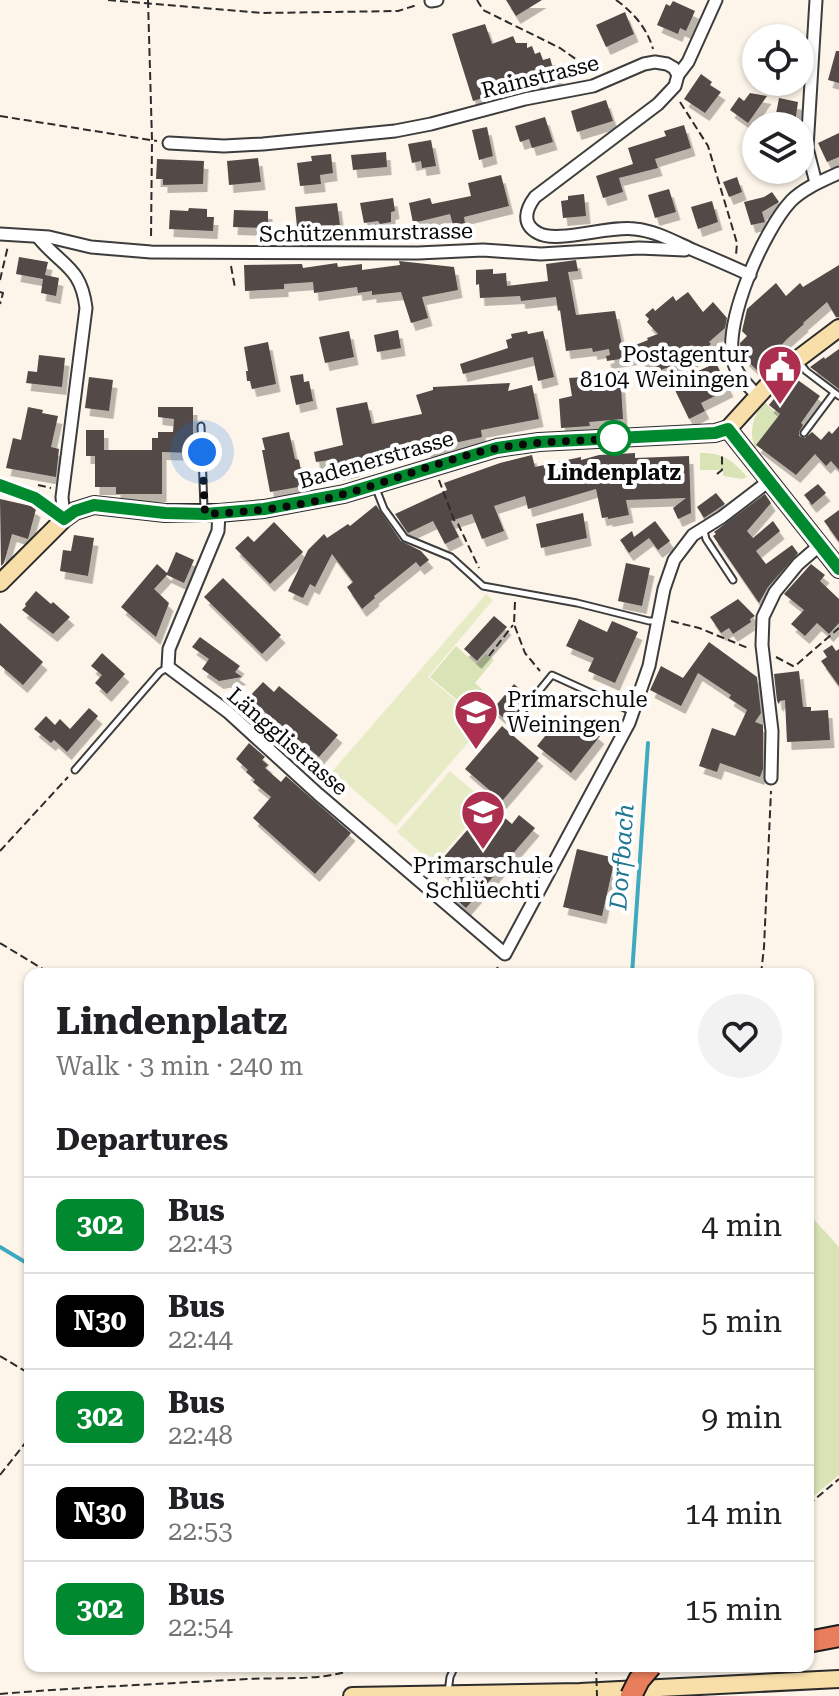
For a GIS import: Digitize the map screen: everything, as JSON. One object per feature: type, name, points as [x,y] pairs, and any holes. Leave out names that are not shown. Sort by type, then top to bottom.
[{"type":"highway","points":[[814,1641],[839,1636]]},
{"type":"highway","points":[[631,1696],[646,1672]]},
{"type":"street","points":[[716,0],[675,86],[658,104],[535,197],[526,214],[528,224],[543,236],[634,228],[652,232],[750,275]]},
{"type":"street","points":[[816,0],[807,148],[816,183]]},
{"type":"street","points":[[655,62],[667,64],[678,75]]},
{"type":"street","name":"Rainstrasse","points":[[169,143],[224,146],[263,144],[395,131],[593,86],[655,62]]},
{"type":"street","points":[[757,395],[733,363],[738,305],[777,221],[792,200],[816,183],[839,173]]},
{"type":"street","name":"Schützenmurstrasse","points":[[0,234],[61,239],[110,250],[151,252],[418,253],[483,250],[541,254],[639,248],[695,251]]},
{"type":"street","points":[[38,237],[78,276],[85,296],[62,497],[64,519]]},
{"type":"street","points":[[839,328],[778,374],[728,429],[839,569]]},
{"type":"street","name":"Badenerstrasse","points":[[64,519],[75,511],[94,505],[165,513],[264,509],[312,502],[497,448],[539,442],[715,433],[728,429]]},
{"type":"street","points":[[634,712],[649,666],[674,560],[693,535],[769,481]]},
{"type":"street","points":[[0,485],[35,498],[64,519]]},
{"type":"street","points":[[168,667],[169,649],[218,531],[212,513]]},
{"type":"street","points":[[0,583],[64,519]]},
{"type":"street","points":[[771,778],[772,731],[763,654],[763,617],[775,592],[798,564],[820,545]]},
{"type":"street","name":"Längglistrasse","points":[[168,667],[228,712],[318,794],[505,954],[634,712]]},
{"type":"street","points":[[352,1696],[580,1692],[839,1679]]},
{"type":"lane","points":[[797,359],[806,371],[836,394],[804,433]]},
{"type":"lane","points":[[201,426],[212,513]]},
{"type":"lane","points":[[375,485],[384,509],[405,538],[451,557],[483,586],[658,621]]},
{"type":"lane","points":[[704,530],[706,539],[733,580]]},
{"type":"lane","points":[[75,770],[160,672],[168,667]]},
{"type":"lane","points":[[513,723],[552,675],[634,712]]},
{"type":"lane","points":[[448,1694],[452,1672]]},
{"type":"path","points":[[108,0],[262,13],[398,11],[434,1]]},
{"type":"path","points":[[477,0],[483,10],[560,48],[600,76]]},
{"type":"path","points":[[616,0],[628,8],[648,34],[655,62]]},
{"type":"path","points":[[148,2],[151,252]]},
{"type":"path","points":[[681,103],[708,146],[737,243],[734,267]]},
{"type":"path","points":[[0,116],[169,143]]},
{"type":"path","points":[[0,280],[8,244]]},
{"type":"path","points":[[228,253],[235,288]]},
{"type":"path","points":[[0,256],[6,257]]},
{"type":"path","points":[[0,292],[3,293],[0,304]]},
{"type":"path","points":[[717,474],[722,470],[722,453]]},
{"type":"path","points":[[438,475],[454,520],[488,587]]},
{"type":"path","points":[[516,593],[514,624],[525,653],[538,670],[552,675]]},
{"type":"path","points":[[658,621],[699,628],[763,654],[769,653],[793,666],[839,628]]},
{"type":"path","points":[[489,656],[514,624]]},
{"type":"path","points":[[0,851],[75,770]]},
{"type":"path","points":[[762,968],[771,778]]},
{"type":"path","points":[[0,943],[41,968]]},
{"type":"path","points":[[0,1356],[24,1370]]},
{"type":"path","points":[[0,1475],[24,1445]]},
{"type":"path","points":[[814,1500],[839,1479]]},
{"type":"path","points":[[0,1694],[317,1678],[345,1672]]},
{"type":"path","points":[[596,1672],[597,1696]]},
{"type":"green space","points":[[763,401],[779,415],[755,448],[753,424]]},
{"type":"green space","points":[[700,453],[727,459],[747,477],[723,476],[723,470],[700,470]]},
{"type":"green space","points":[[486,594],[493,600],[428,677],[484,724],[396,826],[341,779],[332,789],[324,781]]},
{"type":"green space","points":[[456,646],[476,664],[486,654],[494,660],[475,683],[496,702],[481,720],[430,677]]},
{"type":"green space","points":[[450,771],[487,803],[434,864],[397,832]]},
{"type":"green space","points":[[814,1220],[839,1247],[839,1475],[814,1496]]},
{"type":"building","points":[[506,0],[542,0],[516,16]]},
{"type":"building","points":[[673,1],[695,11],[686,31],[680,28],[678,34],[657,25],[666,4],[670,6]]},
{"type":"building","points":[[625,12],[634,34],[606,47],[596,25]]},
{"type":"building","points":[[485,24],[492,44],[513,36],[516,43],[527,43],[527,48],[532,46],[535,54],[540,52],[543,60],[550,58],[552,65],[556,65],[559,80],[473,101],[452,34]]},
{"type":"building","points":[[836,51],[839,51],[839,83],[828,80]]},
{"type":"building","points":[[701,74],[721,92],[705,113],[684,99]]},
{"type":"building","points":[[748,96],[767,96],[756,112],[742,112],[742,119],[730,110],[739,97],[744,101]]},
{"type":"building","points":[[779,98],[798,102],[797,112],[776,112]]},
{"type":"building","points":[[606,100],[613,121],[577,132],[571,111]]},
{"type":"building","points":[[545,117],[553,142],[532,148],[529,139],[520,142],[515,126]]},
{"type":"building","points":[[684,125],[691,148],[655,159],[658,168],[619,178],[623,192],[603,198],[596,176],[633,164],[628,148],[666,136],[664,131]]},
{"type":"building","points":[[487,127],[493,156],[479,160],[472,130]]},
{"type":"building","points":[[839,133],[839,157],[827,162],[818,143]]},
{"type":"building","points":[[431,140],[436,166],[422,168],[421,161],[412,163],[408,144]]},
{"type":"building","points":[[386,152],[387,167],[353,170],[351,155]]},
{"type":"building","points":[[331,154],[333,173],[320,175],[321,184],[300,186],[297,163],[312,161],[311,156]]},
{"type":"building","points":[[258,158],[261,182],[229,185],[227,161]]},
{"type":"building","points":[[157,159],[204,161],[203,184],[163,185],[163,179],[156,179]]},
{"type":"building","points":[[501,175],[509,206],[464,217],[465,223],[453,225],[450,214],[413,223],[409,203],[430,198],[432,204],[471,196],[468,183]]},
{"type":"building","points":[[737,177],[742,192],[729,197],[723,182]]},
{"type":"building","points":[[669,189],[676,212],[655,218],[648,195]]},
{"type":"building","points":[[772,192],[779,202],[762,212],[765,222],[751,225],[744,202]]},
{"type":"building","points":[[584,194],[586,216],[563,218],[561,201],[568,200],[568,196]]},
{"type":"building","points":[[393,198],[395,211],[391,212],[391,222],[364,223],[360,203]]},
{"type":"building","points":[[712,201],[718,222],[698,229],[691,207]]},
{"type":"building","points":[[337,203],[340,225],[297,227],[295,207]]},
{"type":"building","points":[[189,208],[207,209],[207,217],[214,217],[213,231],[169,229],[170,210],[188,211]]},
{"type":"building","points":[[234,210],[268,211],[268,228],[233,227]]},
{"type":"building","points":[[19,257],[48,262],[45,275],[59,278],[56,296],[41,293],[43,279],[16,274]]},
{"type":"building","points":[[576,260],[578,271],[568,272],[576,315],[615,311],[623,350],[658,334],[645,315],[673,296],[676,301],[688,292],[703,312],[713,302],[727,318],[725,328],[683,368],[680,363],[658,371],[655,362],[644,366],[640,356],[607,361],[609,349],[566,351],[556,297],[521,301],[520,296],[480,298],[476,270],[493,269],[493,274],[506,273],[507,286],[548,281],[546,264]]},
{"type":"building","points":[[399,261],[454,267],[458,290],[422,297],[428,318],[411,323],[401,292],[372,295],[372,291],[358,293],[357,287],[314,293],[313,282],[284,284],[284,289],[245,291],[244,265],[302,264],[303,268],[337,263],[338,267],[362,264],[362,270],[400,265]]},
{"type":"building","points":[[839,265],[839,317],[827,302],[758,371],[741,355],[740,343],[747,336],[742,331],[747,309],[776,283],[786,296],[800,283],[803,287]]},
{"type":"building","points":[[398,330],[401,348],[377,352],[374,335]]},
{"type":"building","points":[[349,331],[354,357],[325,363],[319,337]]},
{"type":"building","points":[[527,331],[528,334],[543,331],[554,377],[538,381],[533,357],[463,374],[460,364],[508,348],[506,340],[512,338],[511,334]]},
{"type":"building","points":[[268,342],[276,384],[252,389],[250,381],[247,381],[244,347]]},
{"type":"building","points":[[839,349],[839,389],[810,367]]},
{"type":"building","points":[[39,355],[65,358],[62,387],[26,383],[28,371],[37,372]]},
{"type":"building","points":[[716,363],[729,389],[701,403],[705,411],[689,419],[674,388],[689,381],[687,376]]},
{"type":"building","points":[[620,371],[623,419],[561,428],[559,399],[572,396],[569,378]]},
{"type":"building","points":[[303,374],[304,382],[309,381],[313,401],[296,405],[290,376]]},
{"type":"building","points":[[89,377],[113,380],[109,411],[85,408]]},
{"type":"building","points":[[795,378],[820,396],[801,423],[799,436],[805,438],[812,432],[821,440],[839,426],[839,470],[831,461],[826,466],[815,454],[796,475],[756,445],[780,414],[769,405],[788,381],[791,384]]},
{"type":"building","points":[[510,383],[508,391],[532,385],[539,419],[481,430],[482,437],[427,452],[426,448],[385,456],[354,466],[355,469],[333,474],[330,460],[316,462],[314,452],[343,445],[336,408],[367,402],[372,424],[422,414],[416,395],[433,390],[433,387]]},
{"type":"building","points":[[28,407],[58,416],[51,447],[59,449],[56,477],[6,468],[13,438],[21,440]]},
{"type":"building","points":[[158,407],[193,407],[193,453],[162,452],[162,494],[116,494],[116,487],[95,487],[95,456],[86,456],[86,430],[104,430],[104,450],[152,450],[152,438],[158,438],[158,432],[173,432],[174,419],[158,417]]},
{"type":"building","points":[[289,432],[304,486],[270,492],[262,438]]},
{"type":"building","points":[[635,453],[635,458],[689,456],[691,513],[678,519],[673,508],[686,498],[626,500],[629,515],[608,519],[602,518],[596,489],[528,509],[525,496],[494,506],[504,531],[482,539],[472,514],[451,521],[459,537],[445,544],[433,521],[408,533],[395,514],[447,490],[444,483],[500,463],[532,455],[535,467],[581,457],[581,460],[599,455]]},
{"type":"building","points":[[818,484],[826,493],[812,505],[804,495]]},
{"type":"building","points":[[716,493],[725,504],[704,518],[697,507]]},
{"type":"building","points":[[765,494],[771,503],[747,531],[753,538],[773,521],[780,531],[756,551],[766,564],[792,545],[798,553],[768,587],[759,603],[713,536],[716,534],[714,532]]},
{"type":"building","points":[[0,499],[36,509],[28,539],[12,534],[1,566]]},
{"type":"building","points":[[376,505],[401,541],[421,551],[429,560],[420,567],[416,562],[362,609],[347,587],[353,582],[332,554],[315,587],[310,584],[303,598],[288,591],[308,550],[324,534],[327,538],[348,524],[350,526]]},
{"type":"building","points":[[839,510],[839,542],[824,521]]},
{"type":"building","points":[[583,513],[587,538],[541,548],[536,524]]},
{"type":"building","points":[[655,521],[670,541],[658,550],[649,538],[629,553],[620,540],[632,531],[634,537]]},
{"type":"building","points":[[274,522],[303,552],[270,584],[235,548],[248,536],[254,542]]},
{"type":"building","points":[[74,535],[94,538],[88,576],[60,571],[63,550],[71,551]]},
{"type":"building","points":[[176,552],[194,560],[184,583],[167,575],[154,589],[169,603],[156,637],[121,607],[157,564],[167,573]]},
{"type":"building","points":[[626,563],[650,568],[642,606],[618,601]]},
{"type":"building","points":[[811,564],[825,575],[820,581],[839,599],[839,623],[829,634],[817,623],[805,636],[791,624],[804,610],[784,594]]},
{"type":"building","points":[[223,578],[281,635],[262,654],[204,597]]},
{"type":"building","points":[[36,591],[70,617],[53,634],[22,610]]},
{"type":"building","points":[[738,599],[755,616],[733,634],[729,628],[721,633],[710,617]]},
{"type":"building","points":[[494,616],[507,627],[477,661],[464,649]]},
{"type":"building","points":[[579,619],[607,632],[612,621],[638,632],[615,683],[588,671],[594,658],[566,646]]},
{"type":"building","points":[[0,623],[43,662],[23,685],[0,665]]},
{"type":"building","points":[[200,637],[240,666],[235,672],[242,677],[219,681],[202,669],[209,659],[192,647]]},
{"type":"building","points":[[709,642],[757,677],[761,713],[755,722],[763,725],[763,769],[760,777],[720,763],[717,772],[699,766],[712,728],[735,736],[747,710],[729,698],[731,695],[698,673],[681,706],[650,690],[661,666],[683,678]]},
{"type":"building","points":[[832,645],[836,651],[839,649],[839,686],[821,661],[827,657],[823,651]]},
{"type":"building","points":[[102,653],[125,674],[107,694],[95,683],[102,675],[91,666]]},
{"type":"building","points":[[799,671],[803,707],[811,707],[811,711],[828,710],[830,740],[787,742],[785,700],[779,704],[777,701],[774,674]]},
{"type":"building","points":[[263,682],[274,692],[279,686],[338,735],[319,757],[248,698]]},
{"type":"building","points":[[514,684],[528,696],[507,721],[493,709]]},
{"type":"building","points":[[89,708],[98,716],[67,752],[54,740],[51,743],[34,729],[46,716],[55,725],[60,719],[70,729]]},
{"type":"building","points":[[580,720],[600,736],[571,773],[537,746],[554,725],[567,735]]},
{"type":"building","points":[[502,726],[539,758],[502,801],[465,769]]},
{"type":"building","points":[[249,743],[265,757],[262,760],[268,765],[265,768],[281,782],[286,776],[351,833],[315,874],[253,818],[271,797],[253,782],[255,780],[246,772],[248,770],[236,759]]},
{"type":"building","name":"Primarschule Schlüechti","points":[[489,805],[512,824],[519,815],[535,828],[466,908],[450,894],[458,885],[436,866]]},
{"type":"building","points":[[577,849],[615,858],[602,916],[563,907]]},
{"type":"waterway","name":"Dorfbach","points":[[632,968],[648,743]]},
{"type":"waterway","points":[[0,1247],[24,1261]]},
{"type":"bus line","name":"302","points":[[0,485],[26,493],[64,519],[75,511],[94,505],[165,513],[219,513],[312,502],[497,448],[539,442],[715,433],[728,429],[839,569]]},
{"type":"place","name":"Postagentur 8104 Weiningen","points":[[780,406]]},
{"type":"place","name":"Lindenplatz","points":[[614,438]]},
{"type":"place","name":"Primarschule Weiningen","points":[[476,751]]},
{"type":"place","name":"Primarschule Schlüechti","points":[[483,851]]},
{"type":"route","points":[[202,452],[205,514],[312,502],[497,448],[539,442],[614,438]]}]
